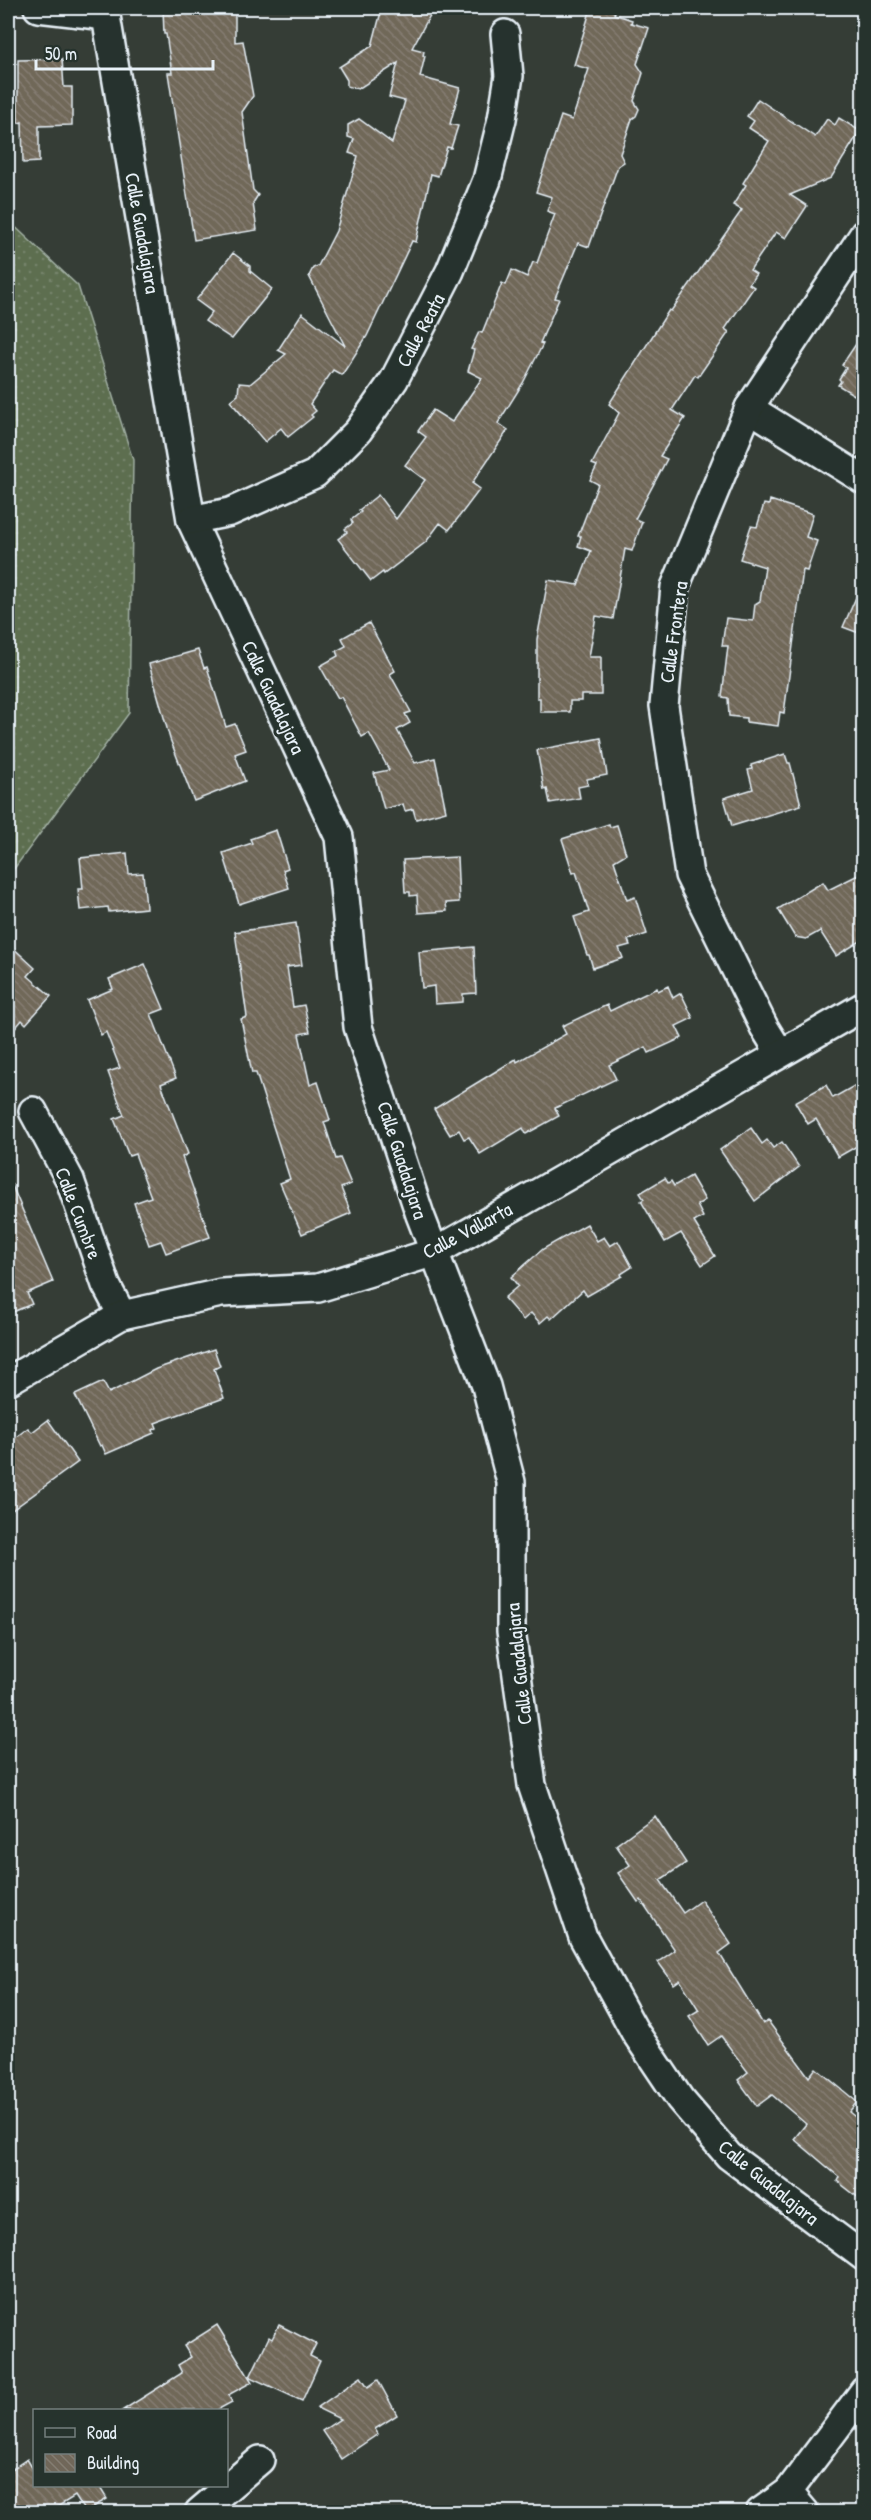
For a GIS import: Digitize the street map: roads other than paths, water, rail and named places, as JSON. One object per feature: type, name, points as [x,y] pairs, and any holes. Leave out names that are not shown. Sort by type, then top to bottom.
[{"type":"street","points":[[38,8],[107,12]]},
{"type":"street","name":"Calle Guadalajara","points":[[107,12],[191,520],[339,837],[358,1027],[435,1252],[486,1386],[511,1482],[511,1631],[532,1785],[583,1937],[635,2032],[680,2099],[729,2156],[864,2257]]},
{"type":"street","name":"Calle Reata","points":[[191,520],[230,512],[315,474],[358,430],[394,380],[450,271],[486,180],[502,119],[508,76],[505,34]]},
{"type":"street","name":"Calle Frontera","points":[[780,1053],[764,1027],[689,875],[664,706],[675,587],[749,408],[864,234]]},
{"type":"street","points":[[749,408],[864,480]]},
{"type":"street","name":"Calle Vallarta","points":[[8,1381],[122,1315],[221,1293],[318,1288],[435,1252],[864,1006]]},
{"type":"street","name":"Calle Cumbre","points":[[33,1111],[70,1180],[106,1285],[122,1315]]},
{"type":"street","points":[[760,2512],[788,2492],[864,2391]]},
{"type":"street","points":[[199,2512],[260,2460]]},
{"type":"street","points":[[788,2492],[806,2512]]}]
